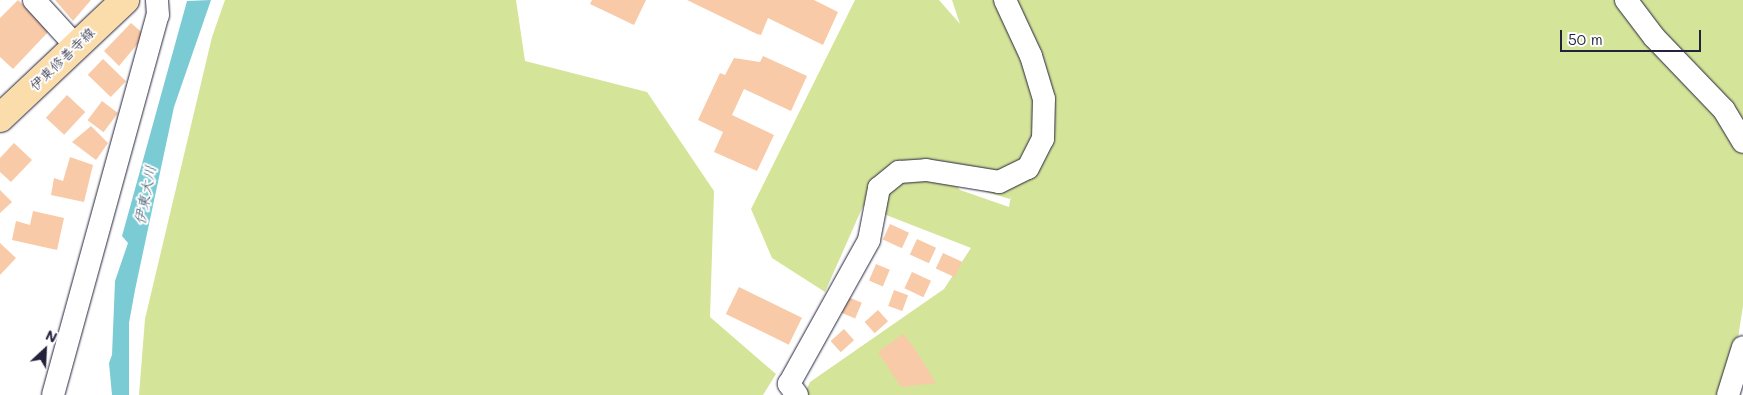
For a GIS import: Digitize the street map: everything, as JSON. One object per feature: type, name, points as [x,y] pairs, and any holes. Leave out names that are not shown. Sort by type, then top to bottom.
[{"type":"main road","name":"伊東修善寺線","points":[[0,118],[125,0]]},
{"type":"street","points":[[34,0],[76,46]]},
{"type":"street","points":[[53,395],[158,15],[157,0]]},
{"type":"street","points":[[798,395],[789,384],[870,240],[879,188],[899,172],[926,170],[999,182],[1028,168],[1036,153],[1043,139],[1044,99],[1031,56],[1005,0]]},
{"type":"street","points":[[1626,0],[1654,37],[1724,110],[1743,142]]},
{"type":"street","points":[[1728,395],[1743,347]]},
{"type":"green space","points":[[225,0],[516,0],[525,61],[647,92],[714,191],[710,317],[776,374],[763,395],[139,395],[145,319],[212,37]]},
{"type":"green space","points":[[855,0],[939,0],[960,24],[952,0],[1743,0],[1743,306],[1729,395],[804,395],[810,382],[944,289],[971,248],[863,206],[825,292],[772,258],[751,209]],"holes":[[[933,159],[966,186],[1010,199],[1011,196],[1009,207],[960,190]]]},
{"type":"water","name":"伊東大川","points":[[211,0],[174,107],[135,290],[129,323],[129,395],[112,395],[109,363],[112,355],[115,281],[128,243],[122,236],[187,1]]},
{"type":"building","points":[[18,0],[50,30],[13,69],[0,57],[0,18]]},
{"type":"building","points":[[55,0],[91,0],[73,21]]},
{"type":"building","points":[[592,0],[646,0],[634,25],[590,4]]},
{"type":"building","points":[[687,0],[814,0],[838,12],[823,45],[768,18],[761,35],[757,34]]},
{"type":"building","points":[[131,23],[145,35],[119,66],[104,51]]},
{"type":"building","points":[[763,56],[807,76],[791,111],[744,89],[732,115],[774,135],[757,171],[714,152],[723,132],[698,120],[720,73],[725,75],[734,58],[760,62]]},
{"type":"building","points":[[103,59],[126,81],[111,97],[88,75]]},
{"type":"building","points":[[67,95],[85,112],[64,135],[46,118]]},
{"type":"building","points":[[102,101],[118,113],[104,132],[88,120]]},
{"type":"building","points":[[91,126],[108,143],[96,160],[72,142]]},
{"type":"building","points":[[14,143],[32,160],[11,182],[0,172],[0,158]]},
{"type":"building","points":[[70,157],[93,165],[84,202],[51,195],[54,178],[63,181]]},
{"type":"building","points":[[0,190],[12,202],[0,213]]},
{"type":"building","points":[[33,211],[64,218],[57,250],[12,240],[16,221],[30,225]]},
{"type":"building","points":[[890,224],[909,233],[902,248],[883,239]]},
{"type":"building","points":[[917,239],[936,248],[929,263],[910,254]]},
{"type":"building","points":[[0,243],[16,258],[0,275]]},
{"type":"building","points":[[943,253],[962,262],[955,277],[936,268]]},
{"type":"building","points":[[876,264],[890,270],[883,286],[869,281]]},
{"type":"building","points":[[912,272],[931,281],[923,297],[904,288]]},
{"type":"building","points":[[739,287],[802,318],[789,345],[726,314]]},
{"type":"building","points":[[894,290],[908,295],[902,311],[888,306]]},
{"type":"building","points":[[848,297],[862,303],[855,319],[841,313]]},
{"type":"building","points":[[878,310],[888,321],[875,333],[865,322]]},
{"type":"building","points":[[844,329],[854,340],[841,352],[831,341]]},
{"type":"building","points":[[903,334],[913,346],[936,383],[901,387],[878,352]]}]
